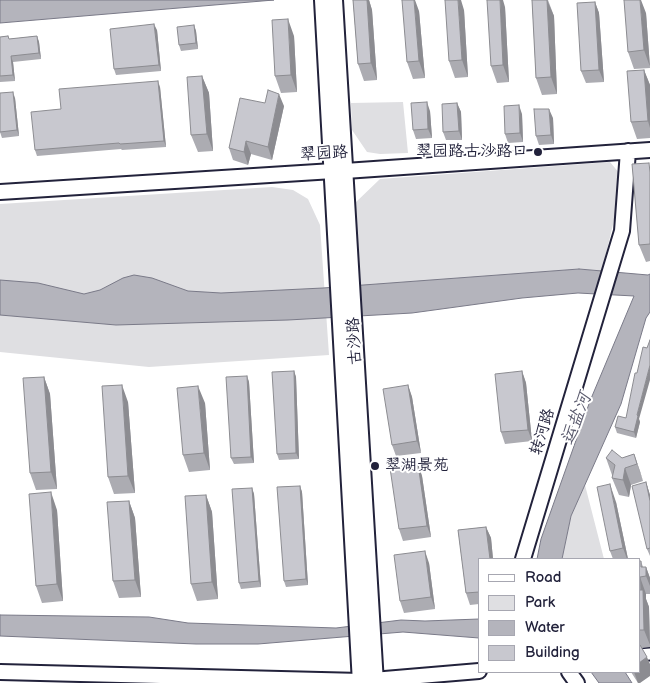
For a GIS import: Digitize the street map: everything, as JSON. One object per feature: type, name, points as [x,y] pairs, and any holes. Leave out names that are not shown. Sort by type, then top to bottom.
[{"type":"main road","name":"古沙路","points":[[323,0],[339,171]]},
{"type":"main road","name":"古沙路","points":[[334,0],[339,171],[368,682]]},
{"type":"street","name":"翠园路","points":[[0,192],[650,150]]},
{"type":"street","name":"转河路","points":[[523,558],[598,316],[622,231],[628,151]]},
{"type":"street","points":[[0,672],[368,682],[478,671]]},
{"type":"green space","points":[[403,102],[408,153],[380,154],[367,152],[352,130],[351,103]]},
{"type":"green space","points":[[610,162],[620,174],[619,199],[602,271],[579,269],[361,286],[355,203],[380,179]]},
{"type":"green space","points":[[272,187],[293,190],[308,199],[320,225],[329,355],[149,367],[0,352],[0,204]]},
{"type":"green space","points":[[585,485],[604,558],[562,558],[571,516]]},
{"type":"water","points":[[0,0],[274,0],[0,23]]},
{"type":"water","points":[[579,269],[650,274],[650,312],[646,318],[621,404],[571,516],[562,558],[537,558],[541,539],[590,401],[634,296],[578,293],[522,298],[412,313],[288,320],[116,325],[0,315],[0,280],[38,283],[84,294],[100,290],[123,278],[134,275],[152,278],[188,291],[221,293],[323,288]]},
{"type":"water","points":[[0,615],[149,617],[188,623],[336,628],[401,620],[478,619],[478,638],[403,632],[258,644],[196,644],[0,636]]},
{"type":"water","points":[[592,673],[626,673],[632,683],[599,683]]},
{"type":"building","points":[[353,0],[367,0],[371,63],[358,64]]},
{"type":"building","points":[[402,0],[414,0],[419,61],[407,62]]},
{"type":"building","points":[[445,0],[458,0],[462,60],[449,61]]},
{"type":"building","points":[[487,0],[500,0],[503,65],[491,66]]},
{"type":"building","points":[[532,0],[547,0],[551,77],[536,78]]},
{"type":"building","points":[[624,0],[640,0],[644,50],[628,52]]},
{"type":"building","points":[[595,2],[599,70],[581,71],[577,3]]},
{"type":"building","points":[[288,19],[291,75],[275,76],[272,20]]},
{"type":"building","points":[[154,24],[159,65],[114,69],[110,29]]},
{"type":"building","points":[[194,25],[196,43],[179,45],[177,27]]},
{"type":"building","points":[[8,36],[9,39],[37,36],[39,53],[11,56],[13,75],[0,76],[0,37]]},
{"type":"building","points":[[644,70],[648,121],[631,122],[627,71]]},
{"type":"building","points":[[202,76],[207,134],[191,135],[187,77]]},
{"type":"building","points":[[158,81],[164,141],[35,150],[31,112],[61,109],[59,89]]},
{"type":"building","points":[[268,90],[279,94],[268,147],[246,141],[244,152],[229,148],[240,98],[265,103]]},
{"type":"building","points":[[13,92],[17,130],[0,132],[0,93]]},
{"type":"building","points":[[427,102],[428,129],[413,130],[411,103]]},
{"type":"building","points":[[457,103],[459,131],[443,132],[442,104]]},
{"type":"building","points":[[519,105],[520,133],[505,134],[504,106]]},
{"type":"building","points":[[534,109],[549,109],[551,135],[536,136]]},
{"type":"building","points":[[649,163],[650,244],[639,245],[632,164]]},
{"type":"building","points":[[650,340],[650,365],[634,432],[615,427],[618,416],[626,418],[635,373],[637,373],[643,347],[647,348]]},
{"type":"building","points":[[294,371],[296,453],[277,454],[272,372]]},
{"type":"building","points":[[522,371],[528,430],[501,432],[495,374]]},
{"type":"building","points":[[247,376],[251,457],[231,458],[226,377]]},
{"type":"building","points":[[44,377],[51,472],[30,473],[23,378]]},
{"type":"building","points":[[122,385],[128,476],[108,477],[102,386]]},
{"type":"building","points":[[408,385],[417,441],[392,445],[383,389]]},
{"type":"building","points":[[198,386],[204,453],[183,455],[177,388]]},
{"type":"building","points":[[612,450],[622,458],[634,454],[637,464],[625,468],[623,480],[612,478],[615,465],[606,458]]},
{"type":"building","points":[[418,464],[427,526],[399,529],[390,468]]},
{"type":"building","points":[[646,482],[650,501],[650,548],[647,549],[632,486]]},
{"type":"building","points":[[610,484],[623,548],[610,551],[597,487]]},
{"type":"building","points":[[300,486],[306,579],[284,581],[277,487]]},
{"type":"building","points":[[252,488],[259,581],[239,583],[232,489]]},
{"type":"building","points":[[51,492],[57,584],[36,586],[29,494]]},
{"type":"building","points":[[206,495],[212,582],[191,584],[185,496]]},
{"type":"building","points":[[129,501],[135,580],[113,581],[107,502]]},
{"type":"building","points":[[486,527],[490,558],[478,558],[478,592],[466,593],[458,530]]},
{"type":"building","points":[[425,551],[431,597],[400,601],[394,555]]},
{"type":"building","points":[[640,561],[641,567],[646,567],[646,576],[640,577]]},
{"type":"building","points":[[640,590],[643,590],[644,630],[640,630]]},
{"type":"building","points":[[640,645],[647,657],[640,662]]},
{"type":"place","name":"翠园路古沙路口","points":[[538,152]]},
{"type":"place","name":"翠湖景苑","points":[[375,466]]},
{"type":"water label","name":"运盐河","points":[[577,419]]}]
